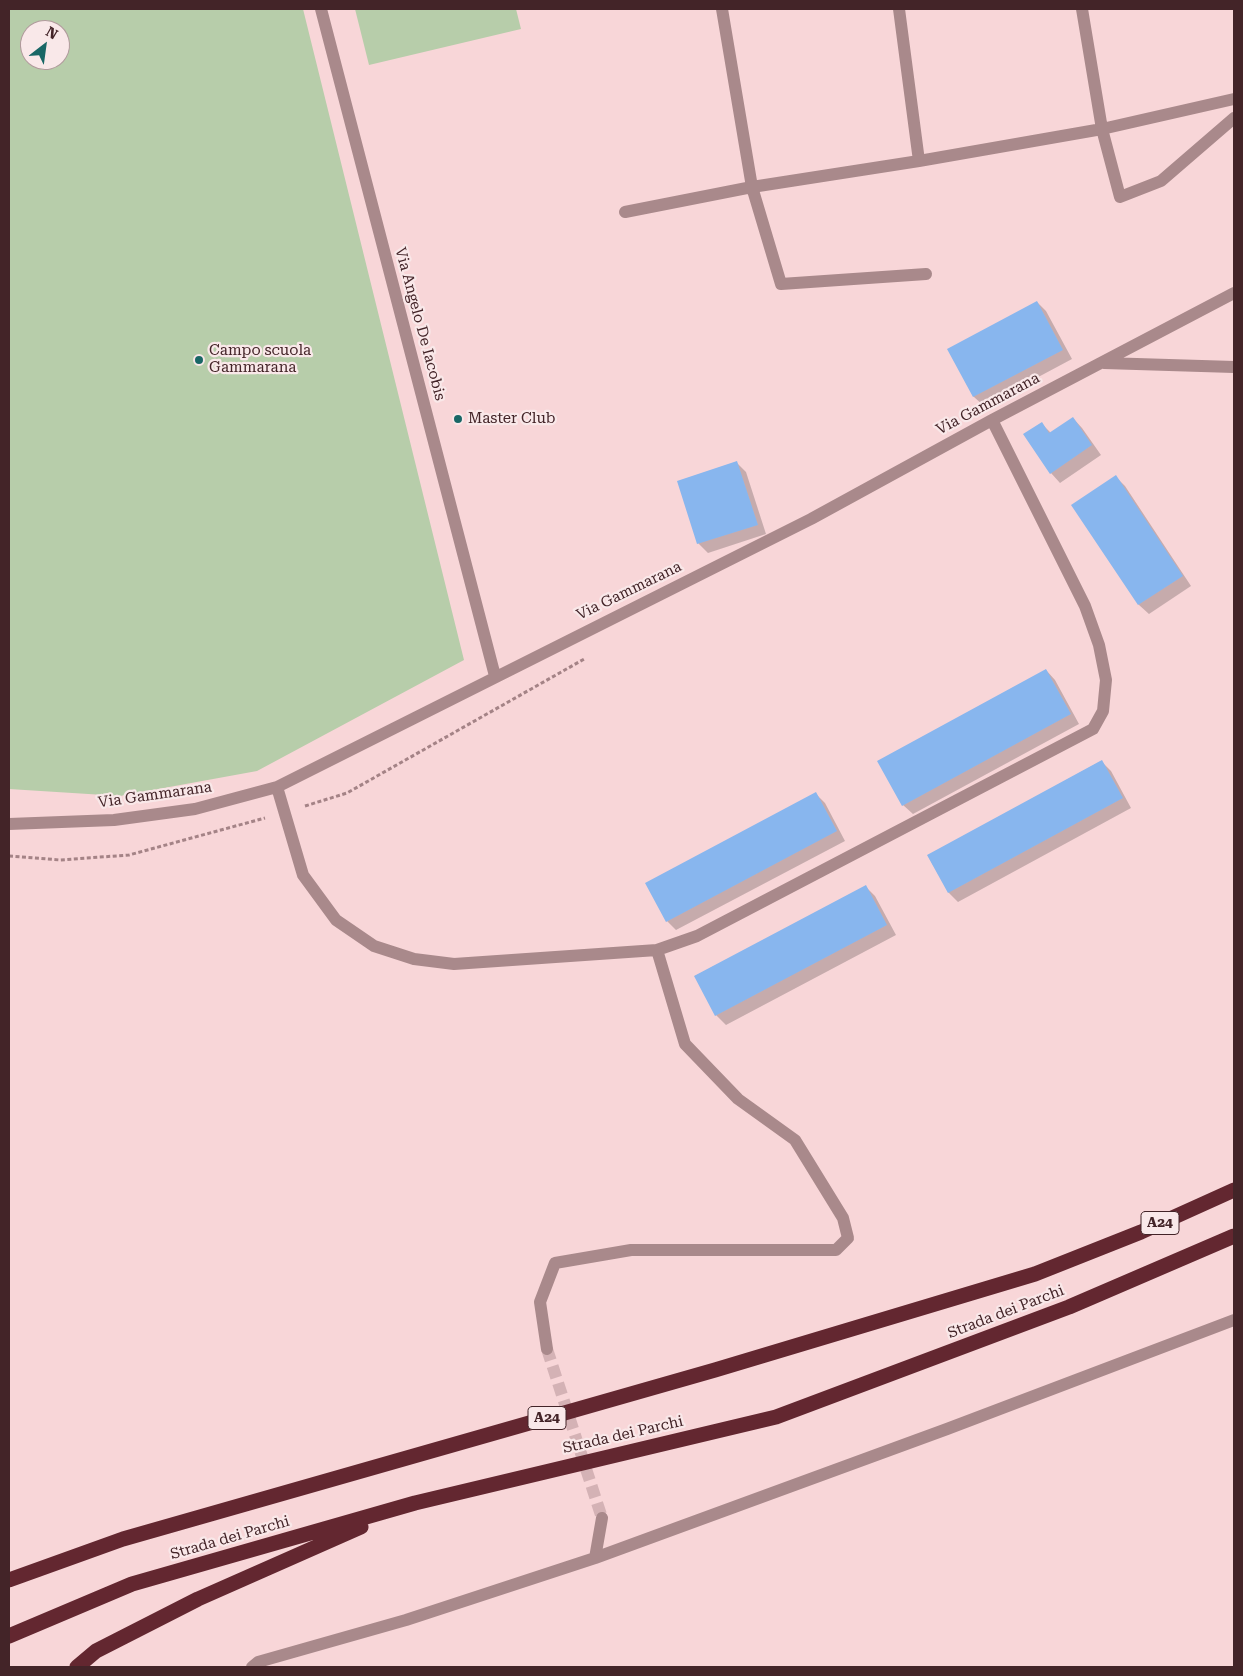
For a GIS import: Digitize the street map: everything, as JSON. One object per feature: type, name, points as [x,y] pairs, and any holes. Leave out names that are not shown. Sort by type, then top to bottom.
[{"type":"highway","name":"Strada dei Parchi","points":[[9,1580],[123,1539],[714,1370],[1035,1274],[1141,1232],[1234,1190]]},
{"type":"highway","name":"Strada dei Parchi","points":[[9,1636],[132,1584],[415,1503],[776,1416],[1069,1307],[1234,1236]]},
{"type":"highway","points":[[77,1667],[96,1651],[198,1598],[415,1503]]},
{"type":"street","name":"Via Angelo De Iacobis","points":[[321,9],[495,676]]},
{"type":"street","points":[[722,9],[752,187],[781,284],[926,274]]},
{"type":"street","points":[[899,9],[919,161]]},
{"type":"street","points":[[1082,9],[1102,129],[1120,197],[1161,181],[1234,118]]},
{"type":"street","points":[[625,212],[752,187],[919,161],[1102,129],[1234,99]]},
{"type":"street","name":"Via Gammarana","points":[[9,824],[114,820],[196,809],[277,787],[811,519],[992,420],[1234,293]]},
{"type":"street","points":[[1102,363],[1234,367]]},
{"type":"street","points":[[277,787],[303,874],[336,920],[374,946],[414,959],[454,964],[657,950],[697,936],[1093,729],[1103,711],[1106,680],[1099,645],[1085,606],[992,420]]},
{"type":"street","points":[[547,1350],[540,1302],[555,1262],[631,1250],[836,1250],[848,1238],[843,1218],[795,1140],[738,1099],[686,1044],[657,950]]},
{"type":"street","points":[[252,1667],[258,1662],[406,1620],[596,1558],[947,1429],[1234,1320]]},
{"type":"street","points":[[596,1558],[602,1518]]},
{"type":"green space","name":"Campo scuola Gammarana","points":[[9,9],[303,9],[464,660],[257,771],[120,796],[9,789]]},
{"type":"green space","points":[[355,9],[516,9],[521,29],[369,65]]},
{"type":"building","points":[[1037,301],[1063,350],[973,397],[947,349]]},
{"type":"building","points":[[1073,417],[1092,445],[1050,474],[1023,434],[1042,422],[1049,433]]},
{"type":"building","points":[[737,461],[758,525],[697,544],[677,481]]},
{"type":"building","points":[[1116,475],[1183,576],[1138,605],[1071,505]]},
{"type":"building","points":[[1046,669],[1071,714],[902,806],[877,761]]},
{"type":"building","points":[[1102,760],[1123,798],[948,893],[927,855]]},
{"type":"building","points":[[816,792],[837,831],[666,922],[645,883]]},
{"type":"building","points":[[866,885],[887,925],[715,1016],[694,976]]},
{"type":"tunnel","points":[[547,1349],[602,1518]]},
{"type":"place","name":"Campo scuola Gammarana","points":[[199,360]]},
{"type":"place","name":"Master Club","points":[[458,419]]}]
